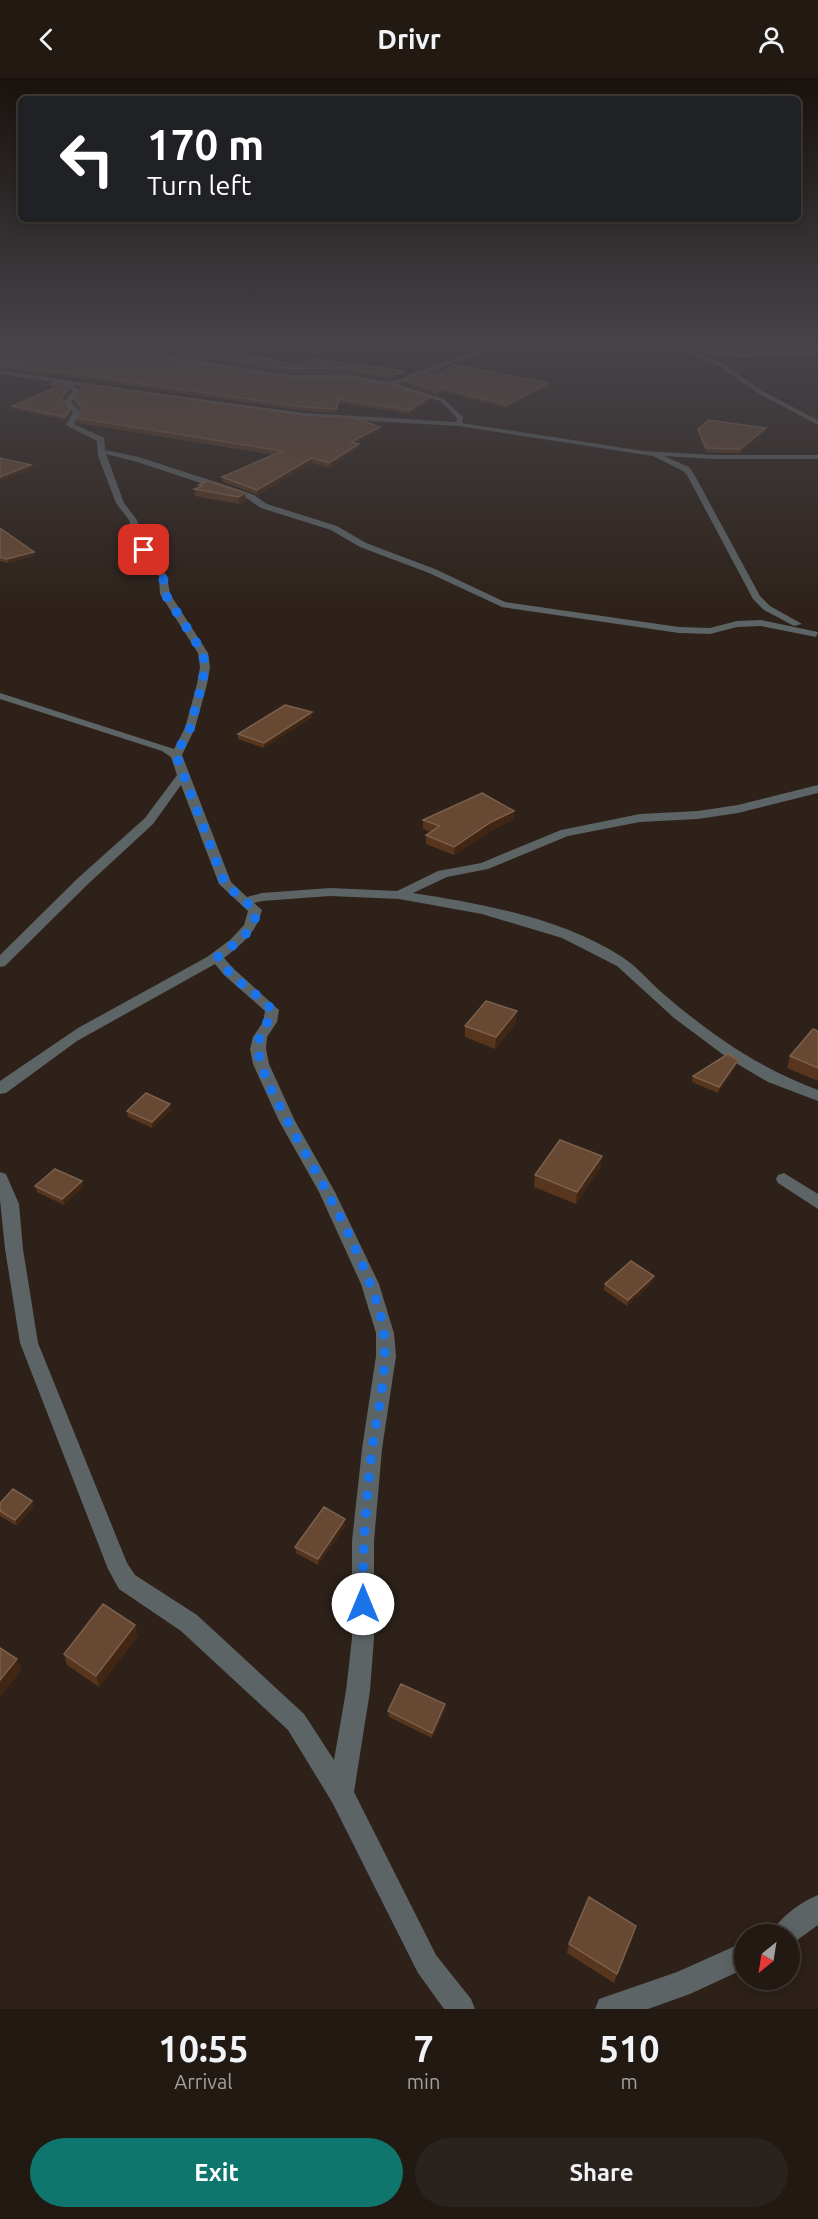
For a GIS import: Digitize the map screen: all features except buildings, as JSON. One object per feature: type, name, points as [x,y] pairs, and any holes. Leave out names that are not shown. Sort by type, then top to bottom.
[{"type":"street","points":[[0,1089],[84,1030],[218,957],[252,926],[256,916],[255,910],[225,884],[176,755],[190,728],[202,684],[205,667],[203,653],[165,594],[163,576],[137,536],[133,520],[120,503],[101,451],[101,440],[87,433]]},
{"type":"street","points":[[518,433],[649,453],[721,457],[818,457]]},
{"type":"street","points":[[101,451],[136,459],[237,492],[251,497],[264,506],[334,528],[363,545],[432,571],[502,604],[679,630],[710,631],[737,624],[761,623],[817,635]]},
{"type":"street","points":[[649,453],[686,469],[690,474],[758,601],[772,612],[817,635]]},
{"type":"street","points":[[0,696],[146,742],[176,755]]},
{"type":"street","points":[[0,963],[82,882],[149,821],[183,775]]},
{"type":"street","points":[[399,895],[443,874],[484,866],[565,833],[640,818],[698,815],[738,809],[818,789]]},
{"type":"street","points":[[245,901],[262,897],[330,892],[399,895],[447,902],[531,924],[587,942],[619,961],[701,1034],[759,1073],[818,1096]]},
{"type":"street","points":[[218,957],[230,975],[263,1000],[272,1010],[270,1022],[260,1037],[258,1049],[261,1064],[287,1120],[327,1192],[370,1284],[385,1333],[386,1356],[372,1449],[363,1541],[363,1638],[358,1691],[341,1794]]},
{"type":"street","points":[[0,1178],[10,1204],[14,1250],[29,1342],[119,1569],[127,1582],[189,1623],[296,1722],[341,1794],[428,1964],[461,2009]]},
{"type":"street","points":[[784,1179],[818,1203]]},
{"type":"street","points":[[798,1924],[818,1908]]},
{"type":"street","points":[[609,2009],[680,1984],[734,1960]]},
{"type":"route","points":[[144,550],[163,576],[165,594],[203,653],[205,667],[202,684],[190,728],[176,755],[225,884],[255,910],[256,916],[252,926],[218,957],[230,975],[263,1000],[272,1010],[270,1022],[260,1037],[258,1049],[261,1064],[287,1120],[327,1192],[370,1284],[385,1333],[386,1356],[372,1449],[363,1541],[363,1604]]}]
